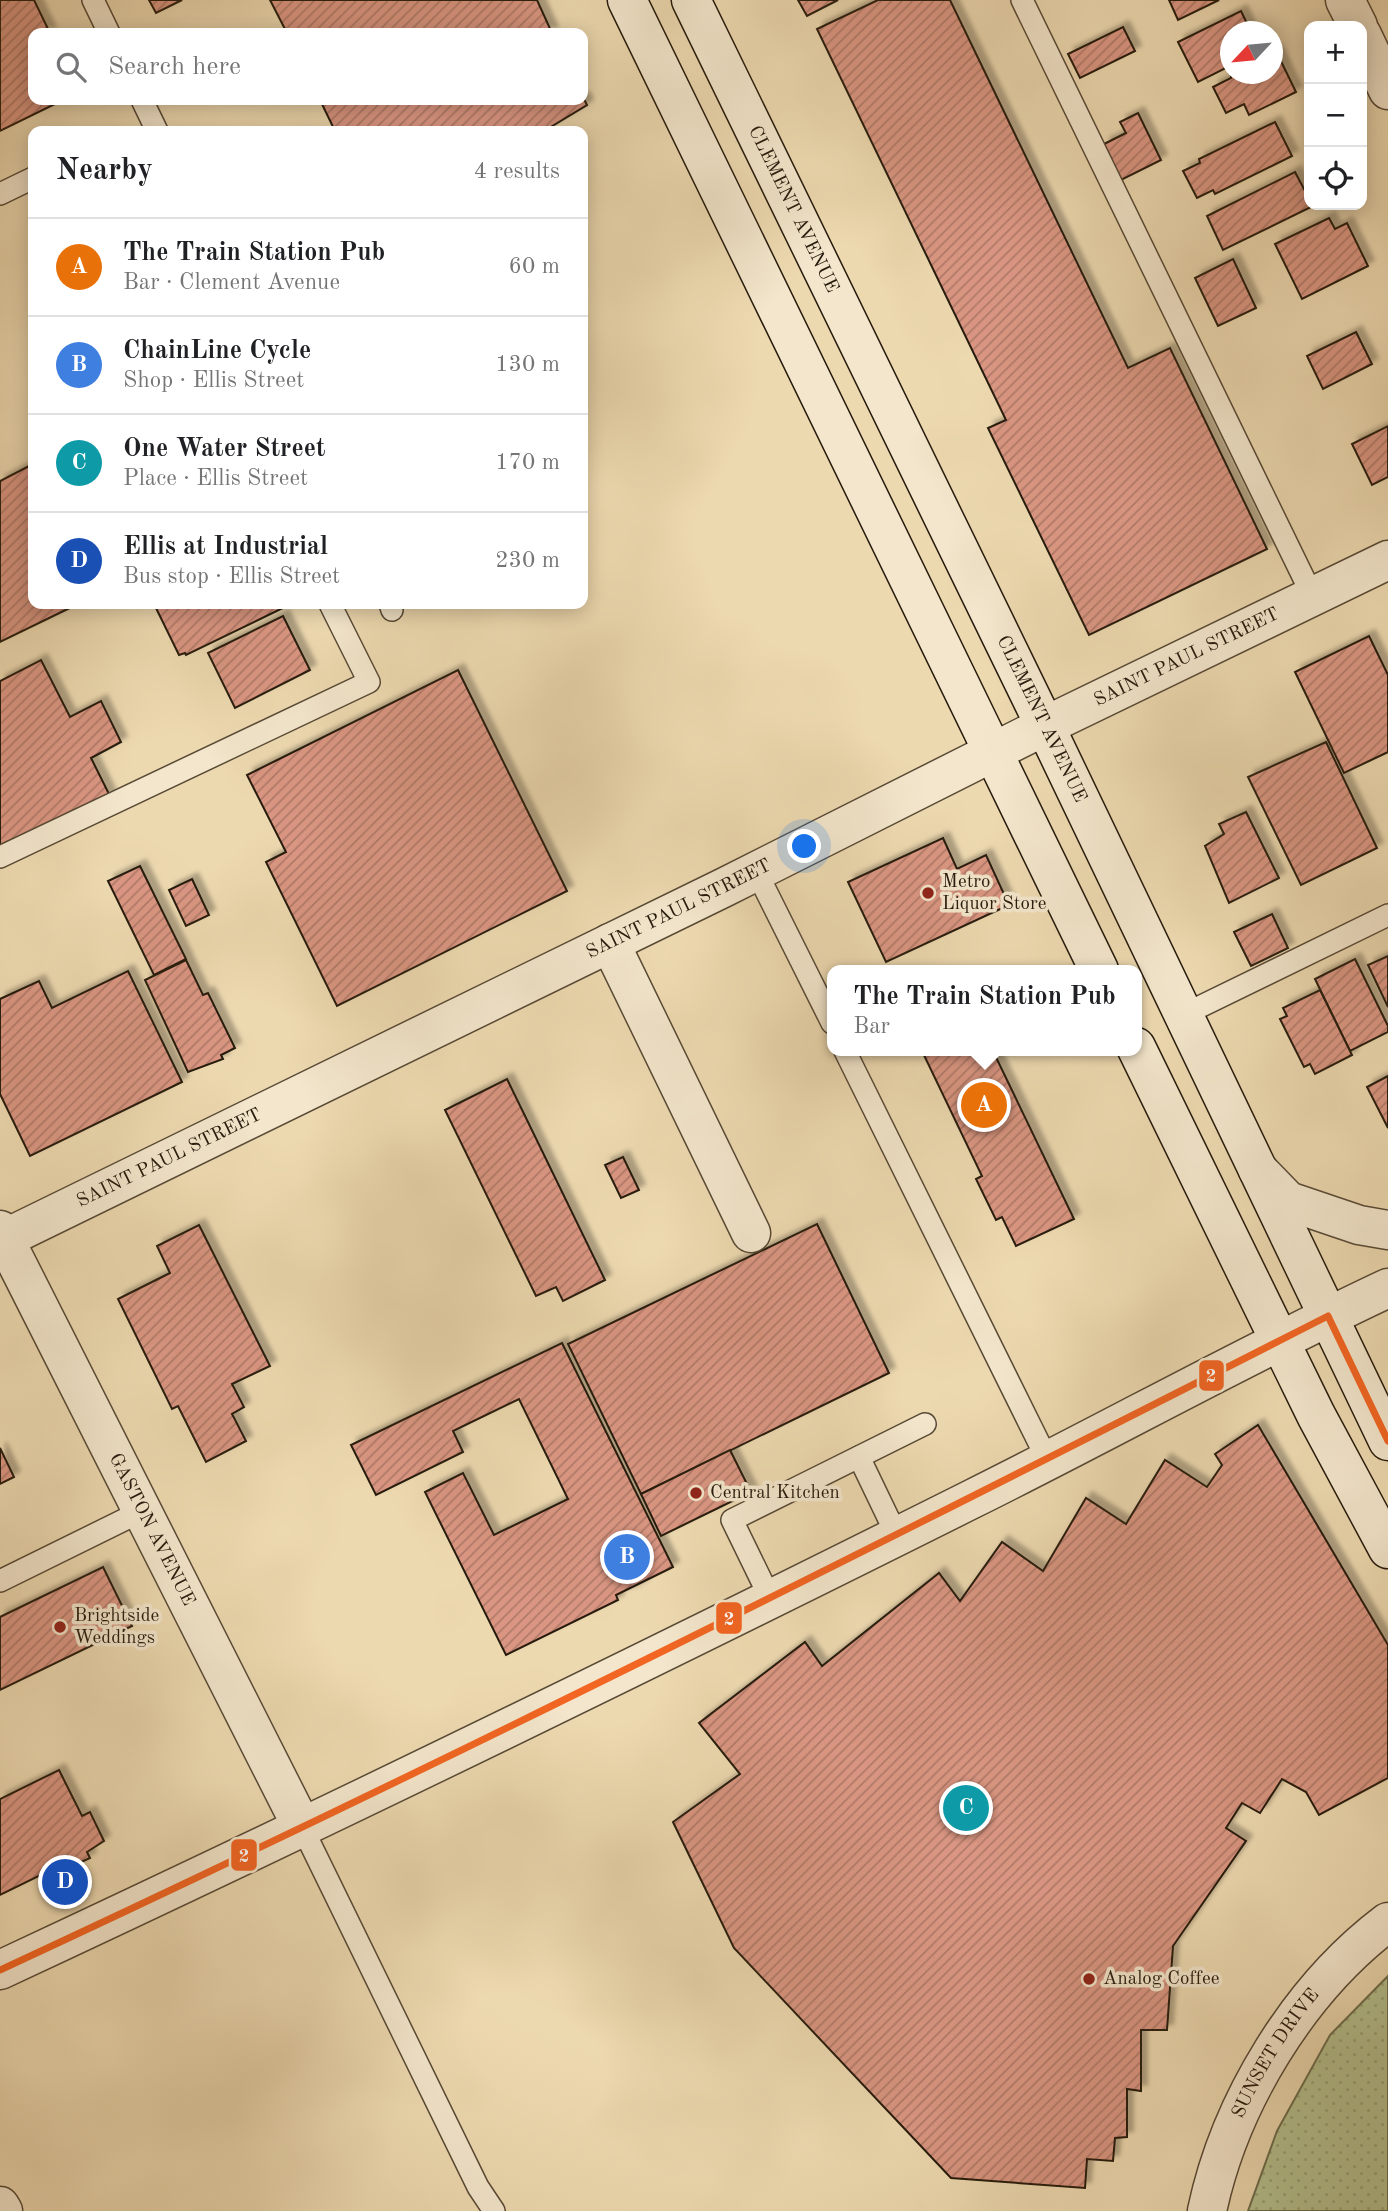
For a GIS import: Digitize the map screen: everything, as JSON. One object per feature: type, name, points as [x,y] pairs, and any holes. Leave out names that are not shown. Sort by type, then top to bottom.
[{"type":"street","points":[[627,0],[1097,965]]},
{"type":"street","name":"CLEMENT AVENUE","points":[[691,0],[1045,726],[1388,1441]]},
{"type":"street","points":[[1345,0],[1356,21]]},
{"type":"street","points":[[1367,45],[1388,89]]},
{"type":"street","name":"SAINT PAUL STREET","points":[[2,1234],[610,943],[994,751],[1388,560]]},
{"type":"street","points":[[610,943],[751,1233]]},
{"type":"street","points":[[1140,1056],[1279,1340],[1388,1549]]},
{"type":"street","points":[[1258,1170],[1288,1201],[1359,1225],[1388,1230]]},
{"type":"street","name":"GASTON AVENUE","points":[[2,1234],[303,1829]]},
{"type":"street","points":[[0,1970],[303,1829],[771,1600],[1048,1461],[1279,1340],[1388,1289]]},
{"type":"street","name":"SUNSET DRIVE","points":[[1207,2211],[1227,2143],[1248,2092],[1316,1989],[1346,1957],[1388,1922]]},
{"type":"street","points":[[0,2206],[2,2211]]},
{"type":"lane","points":[[93,0],[107,28]]},
{"type":"lane","points":[[1022,0],[1313,597]]},
{"type":"lane","points":[[144,105],[155,126]]},
{"type":"lane","points":[[0,194],[28,180]]},
{"type":"lane","points":[[0,857],[369,682],[332,609]]},
{"type":"lane","points":[[757,871],[827,1013]]},
{"type":"lane","points":[[1183,1015],[1388,915]]},
{"type":"lane","points":[[847,1056],[1048,1461]]},
{"type":"lane","points":[[771,1600],[732,1520],[925,1424]]},
{"type":"lane","points":[[859,1457],[897,1536]]},
{"type":"lane","points":[[0,1581],[142,1511]]},
{"type":"lane","points":[[303,1829],[478,2187],[494,2211]]},
{"type":"green space","points":[[1388,1976],[1388,2211],[1248,2211],[1277,2131],[1330,2035]]},
{"type":"building","points":[[0,0],[34,0],[48,28],[28,28],[28,105],[53,105],[0,131]]},
{"type":"building","points":[[149,0],[182,0],[156,13]]},
{"type":"building","points":[[270,0],[537,0],[550,28],[284,28]]},
{"type":"building","points":[[798,0],[838,0],[807,16]]},
{"type":"building","points":[[878,0],[950,0],[1128,368],[1170,348],[1267,549],[1089,635],[988,428],[1006,420],[817,29]]},
{"type":"building","points":[[1169,0],[1219,0],[1178,20]]},
{"type":"building","points":[[1241,11],[1246,21],[1221,21]]},
{"type":"building","points":[[1220,21],[1220,71],[1198,82],[1178,42]]},
{"type":"building","points":[[1123,27],[1135,51],[1080,78],[1068,54]]},
{"type":"building","points":[[1283,65],[1296,92],[1249,115],[1244,104],[1226,113],[1213,87],[1220,84],[1283,84]]},
{"type":"building","points":[[322,105],[587,105],[552,126],[333,126]]},
{"type":"building","points":[[1138,113],[1161,160],[1121,180],[1104,144],[1126,133],[1120,122]]},
{"type":"building","points":[[1275,122],[1292,156],[1215,194],[1213,190],[1197,198],[1183,171],[1200,163],[1199,159]]},
{"type":"building","points":[[1295,172],[1304,189],[1305,210],[1223,250],[1207,216]]},
{"type":"building","points":[[1329,218],[1335,229],[1347,223],[1368,266],[1302,299],[1275,244]]},
{"type":"building","points":[[1233,259],[1256,308],[1218,326],[1195,278]]},
{"type":"building","points":[[1356,332],[1372,364],[1323,389],[1307,356]]},
{"type":"building","points":[[1388,426],[1388,477],[1372,485],[1352,444]]},
{"type":"building","points":[[28,467],[28,609],[68,609],[0,642],[0,481]]},
{"type":"building","points":[[156,609],[281,609],[186,655],[179,655]]},
{"type":"building","points":[[283,616],[310,670],[235,708],[208,653]]},
{"type":"building","points":[[1369,636],[1388,675],[1388,752],[1344,773],[1295,672]]},
{"type":"building","points":[[41,660],[70,717],[101,701],[121,742],[91,758],[110,796],[0,854],[0,681]]},
{"type":"building","points":[[458,670],[567,891],[337,1006],[266,862],[286,852],[247,775]]},
{"type":"building","points":[[1326,742],[1377,848],[1301,885],[1248,777]]},
{"type":"building","points":[[1246,812],[1279,878],[1229,903],[1205,846],[1224,834],[1219,824]]},
{"type":"building","name":"Metro Liquor Store","points":[[943,838],[957,869],[986,855],[1009,905],[886,962],[848,882]]},
{"type":"building","points":[[140,866],[186,959],[154,975],[108,881]]},
{"type":"building","points":[[192,879],[209,915],[186,926],[169,890]]},
{"type":"building","points":[[1272,914],[1288,948],[1251,966],[1234,932]]},
{"type":"building","points":[[1388,956],[1388,1007],[1368,965]]},
{"type":"building","points":[[1355,959],[1388,1026],[1388,1032],[1350,1051],[1315,979]]},
{"type":"building","points":[[186,960],[203,995],[208,993],[235,1048],[221,1055],[223,1059],[188,1072],[145,980]]},
{"type":"building","points":[[128,971],[182,1082],[30,1156],[0,1094],[0,999],[39,981],[52,1008]]},
{"type":"building","points":[[1320,990],[1352,1055],[1315,1074],[1310,1064],[1304,1067],[1280,1019],[1287,1016],[1283,1008]]},
{"type":"building","points":[[924,1056],[995,1056],[1074,1219],[1016,1246],[1002,1217],[996,1220],[976,1179],[982,1176]]},
{"type":"building","points":[[1388,1076],[1388,1128],[1367,1087]]},
{"type":"building","points":[[507,1079],[605,1280],[563,1301],[556,1287],[536,1296],[445,1110]]},
{"type":"building","points":[[623,1157],[639,1190],[621,1198],[605,1165]]},
{"type":"building","points":[[817,1224],[889,1373],[641,1494],[568,1344]]},
{"type":"building","points":[[199,1225],[270,1366],[232,1384],[244,1407],[232,1414],[246,1441],[206,1462],[178,1406],[172,1409],[118,1299],[170,1273],[157,1246]]},
{"type":"building","points":[[562,1343],[673,1567],[616,1595],[618,1600],[506,1655],[425,1492],[463,1473],[494,1535],[568,1499],[519,1399],[453,1431],[463,1452],[376,1495],[351,1445]]},
{"type":"building","points":[[1258,1425],[1388,1645],[1388,1778],[1319,1815],[1306,1792],[1282,1779],[1260,1813],[1242,1803],[1226,1828],[1246,1841],[1173,1946],[1167,2030],[1141,2030],[1141,2091],[1127,2089],[1127,2137],[1115,2138],[1113,2161],[1087,2159],[1085,2188],[951,2178],[734,1948],[673,1822],[740,1774],[699,1723],[805,1642],[822,1666],[939,1573],[960,1601],[1002,1542],[1043,1571],[1086,1498],[1126,1524],[1165,1460],[1207,1487],[1222,1465],[1215,1454]]},
{"type":"building","points":[[0,1448],[14,1477],[0,1484]]},
{"type":"building","name":"Central Kitchen","points":[[730,1450],[751,1492],[661,1536],[641,1494]]},
{"type":"building","points":[[103,1567],[132,1626],[0,1690],[0,1617]]},
{"type":"building","points":[[59,1770],[82,1816],[90,1812],[104,1841],[87,1852],[90,1858],[62,1871],[59,1866],[0,1895],[0,1799]]},
{"type":"transit line","name":"2","points":[[0,1970],[335,1812],[667,1649],[1328,1316],[1388,1441]]},
{"type":"place","name":"Metro Liquor Store","points":[[928,893]]},
{"type":"place","name":"The Train Station Pub","points":[[984,1105]]},
{"type":"place","name":"Central Kitchen","points":[[696,1493]]},
{"type":"place","name":"ChainLine Cycle","points":[[627,1557]]},
{"type":"place","name":"Brightside Weddings","points":[[60,1627]]},
{"type":"place","name":"One Water Street","points":[[966,1808]]},
{"type":"place","name":"Ellis at Industrial","points":[[65,1882]]},
{"type":"place","name":"Analog Coffee","points":[[1089,1979]]}]
